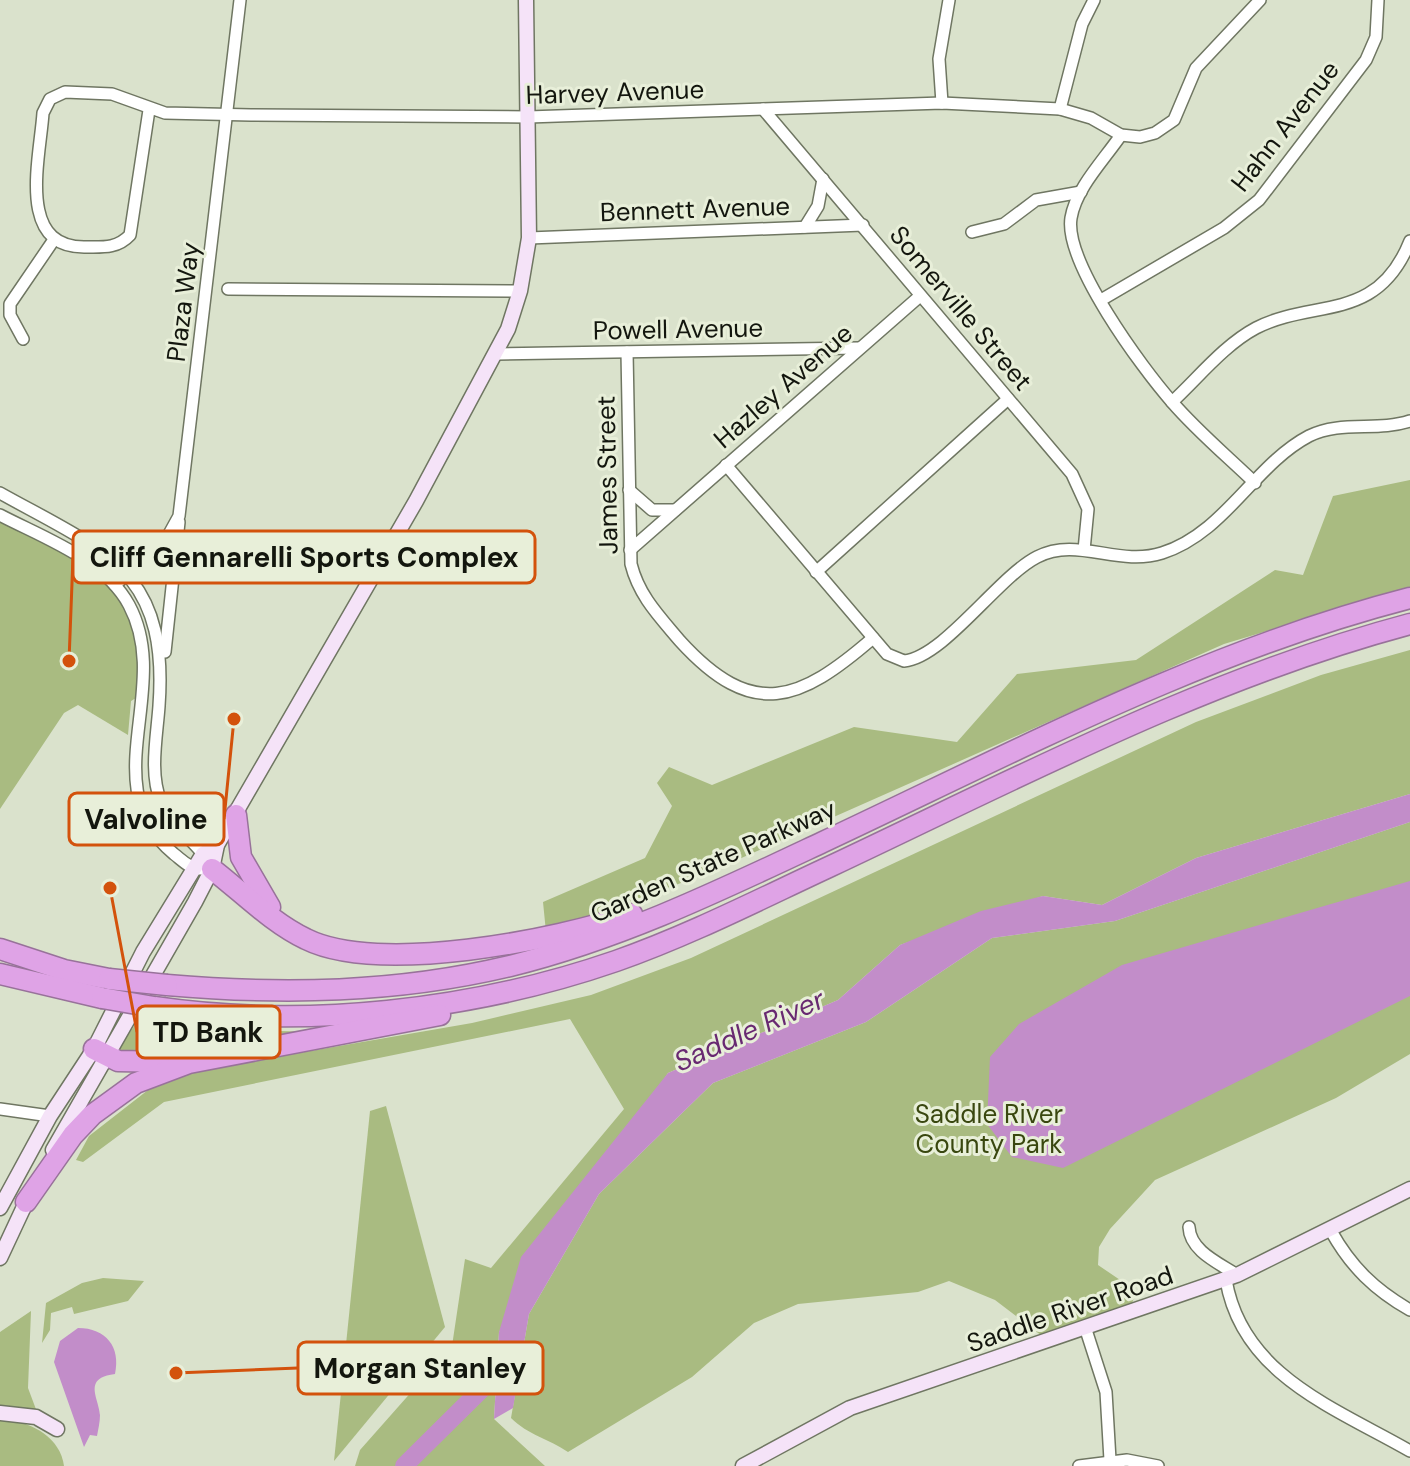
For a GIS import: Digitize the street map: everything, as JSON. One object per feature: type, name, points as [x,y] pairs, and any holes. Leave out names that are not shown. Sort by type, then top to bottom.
[{"type":"highway","name":"Garden State Parkway","points":[[0,974],[105,988],[167,985],[251,991],[346,990],[400,986],[508,966],[561,952],[665,916],[1201,666],[1304,628],[1410,598]]},
{"type":"highway","name":"Garden State Parkway","points":[[0,949],[64,970],[154,1007],[236,1014],[360,1012],[508,991],[615,961],[718,919],[1205,692],[1309,653],[1410,624]]},
{"type":"highway","points":[[236,815],[238,840],[247,871],[285,926]]},
{"type":"highway","points":[[203,864],[285,926],[325,947],[406,953],[494,947],[620,919],[816,846]]},
{"type":"highway","points":[[26,1202],[73,1135],[113,1098],[163,1071],[218,1057],[496,1004],[615,961]]},
{"type":"highway","points":[[100,1053],[147,1064],[218,1057]]},
{"type":"main road","points":[[0,1258],[100,1053],[203,864],[249,794],[497,354],[520,291],[529,238],[526,0]]},
{"type":"main road","points":[[0,1208],[50,1116],[100,1053]]},
{"type":"main road","name":"Saddle River Road","points":[[743,1466],[850,1408],[1232,1278],[1410,1189]]},
{"type":"main road","points":[[0,1413],[36,1417],[57,1429]]},
{"type":"street","name":"Plaza Way","points":[[115,585],[168,536],[182,499],[240,0]]},
{"type":"street","points":[[942,103],[939,59],[949,0]]},
{"type":"street","points":[[1060,109],[1082,24],[1094,0]]},
{"type":"street","points":[[1255,483],[1172,402],[1101,300],[1072,248],[1071,220],[1081,192],[1121,135],[1147,136],[1174,120],[1196,68],[1260,0]]},
{"type":"street","name":"Hahn Avenue","points":[[1101,300],[1224,228],[1275,182],[1366,60],[1376,37],[1378,0]]},
{"type":"street","name":"Harvey Avenue","points":[[53,241],[43,228],[37,205],[43,113],[50,99],[65,92],[124,97],[149,110],[227,114],[528,117],[942,103],[1060,109],[1091,118],[1121,135]]},
{"type":"street","name":"Somerville Street","points":[[763,109],[1079,483],[1088,509],[1084,550]]},
{"type":"street","points":[[23,339],[10,315],[10,304],[53,241],[70,247],[110,247],[130,235],[149,110]]},
{"type":"street","points":[[805,227],[818,206],[823,179]]},
{"type":"street","points":[[972,232],[1004,224],[1036,200],[1081,192]]},
{"type":"street","name":"Bennett Avenue","points":[[529,238],[863,225]]},
{"type":"street","points":[[1172,402],[1254,329],[1276,321],[1332,310],[1368,293],[1387,277],[1410,241]]},
{"type":"street","points":[[228,289],[520,291]]},
{"type":"street","name":"Hazley Avenue","points":[[630,550],[920,296]]},
{"type":"street","name":"Powell Avenue","points":[[497,354],[859,348]]},
{"type":"street","name":"James Street","points":[[627,352],[630,550],[635,580],[651,608],[704,666],[731,685],[763,693],[809,686],[837,669],[873,638]]},
{"type":"street","points":[[816,572],[1008,399]]},
{"type":"street","points":[[726,465],[873,638],[895,659],[922,657],[1026,564],[1050,552],[1084,550],[1124,558],[1160,554],[1178,547],[1208,528],[1296,444],[1320,431],[1410,421]]},
{"type":"street","points":[[629,490],[652,510],[676,509]]},
{"type":"street","points":[[0,493],[108,554],[128,574],[153,616],[160,641],[161,676]]},
{"type":"street","points":[[182,499],[161,676],[155,764],[160,800],[203,864]]},
{"type":"street","points":[[22,527],[31,511]]},
{"type":"street","points":[[0,515],[85,561],[115,585],[129,605],[146,656],[136,745],[137,798],[154,832],[203,864]]},
{"type":"street","points":[[0,1109],[50,1116]]},
{"type":"street","points":[[1189,1227],[1189,1237],[1202,1253],[1232,1278],[1242,1330],[1275,1371],[1410,1451]]},
{"type":"street","points":[[1331,1231],[1362,1276],[1410,1310]]},
{"type":"street","points":[[1086,1330],[1106,1392],[1110,1460]]},
{"type":"street","points":[[1079,1466],[1110,1460],[1158,1466]]},
{"type":"green space","points":[[1410,480],[1410,598],[1314,617],[1224,644],[703,875],[546,932],[543,902],[645,858],[672,806],[657,783],[669,767],[712,785],[854,727],[957,742],[1017,674],[1136,660],[1275,570],[1303,575],[1333,496]]},
{"type":"green space","points":[[0,520],[84,566],[106,584],[122,605],[133,630],[138,660],[136,698],[131,701],[128,735],[78,705],[64,713],[0,809]]},
{"type":"green space","points":[[1410,650],[1410,794],[1196,858],[1102,905],[1043,896],[900,945],[838,1000],[668,1073],[499,1332],[494,1419],[545,1466],[355,1466],[360,1450],[452,1346],[465,1259],[491,1268],[624,1109],[570,1019],[164,1102],[83,1162],[76,1160],[89,1136],[166,1076],[472,1023],[591,995],[691,958],[1196,722],[1321,675]]},
{"type":"green space","name":"Saddle River County Park","points":[[1410,822],[1410,1054],[1336,1098],[1155,1180],[1110,1229],[1099,1247],[1098,1265],[1126,1284],[1134,1297],[1132,1304],[1042,1336],[995,1300],[949,1281],[918,1292],[798,1304],[754,1323],[692,1377],[568,1452],[524,1429],[511,1418],[529,1314],[599,1194],[713,1083],[866,1022],[992,938],[1115,921]]},
{"type":"green space","points":[[137,1022],[177,1029],[326,1032],[197,1056],[145,1057],[119,1053],[119,1048]]},
{"type":"green space","points":[[386,1106],[445,1327],[334,1461],[370,1111]]},
{"type":"green space","points":[[103,1278],[144,1281],[128,1301],[74,1314],[72,1307],[51,1313],[50,1330],[42,1343],[46,1303],[82,1283]]},
{"type":"green space","points":[[31,1311],[28,1388],[37,1412],[0,1410],[0,1332]]},
{"type":"green space","points":[[8,1419],[27,1424],[44,1434],[57,1447],[64,1466],[0,1466],[0,1421]]},
{"type":"shaded area","name":"Saddle River","points":[[1410,794],[1410,822],[1115,921],[992,938],[866,1022],[713,1083],[599,1194],[529,1314],[513,1408],[494,1419],[499,1332],[521,1257],[668,1073],[838,1000],[900,945],[981,911],[1043,896],[1102,905],[1196,858]]},
{"type":"shaded area","points":[[1410,881],[1410,996],[1063,1168],[1012,1157],[987,1124],[990,1057],[1019,1024],[1122,965]]},
{"type":"shaded area","points":[[78,1328],[104,1335],[116,1355],[115,1374],[105,1376],[95,1384],[100,1415],[97,1436],[90,1435],[84,1447],[54,1362],[60,1341]]},
{"type":"waterway","name":"Saddle River","points":[[404,1466],[496,1375],[503,1352]]},
{"type":"place","name":"Cliff Gennarelli Sports Complex","points":[[69,661]]},
{"type":"place","name":"Valvoline","points":[[234,719]]},
{"type":"place","name":"TD Bank","points":[[110,888]]},
{"type":"place","name":"Morgan Stanley","points":[[176,1373]]}]
